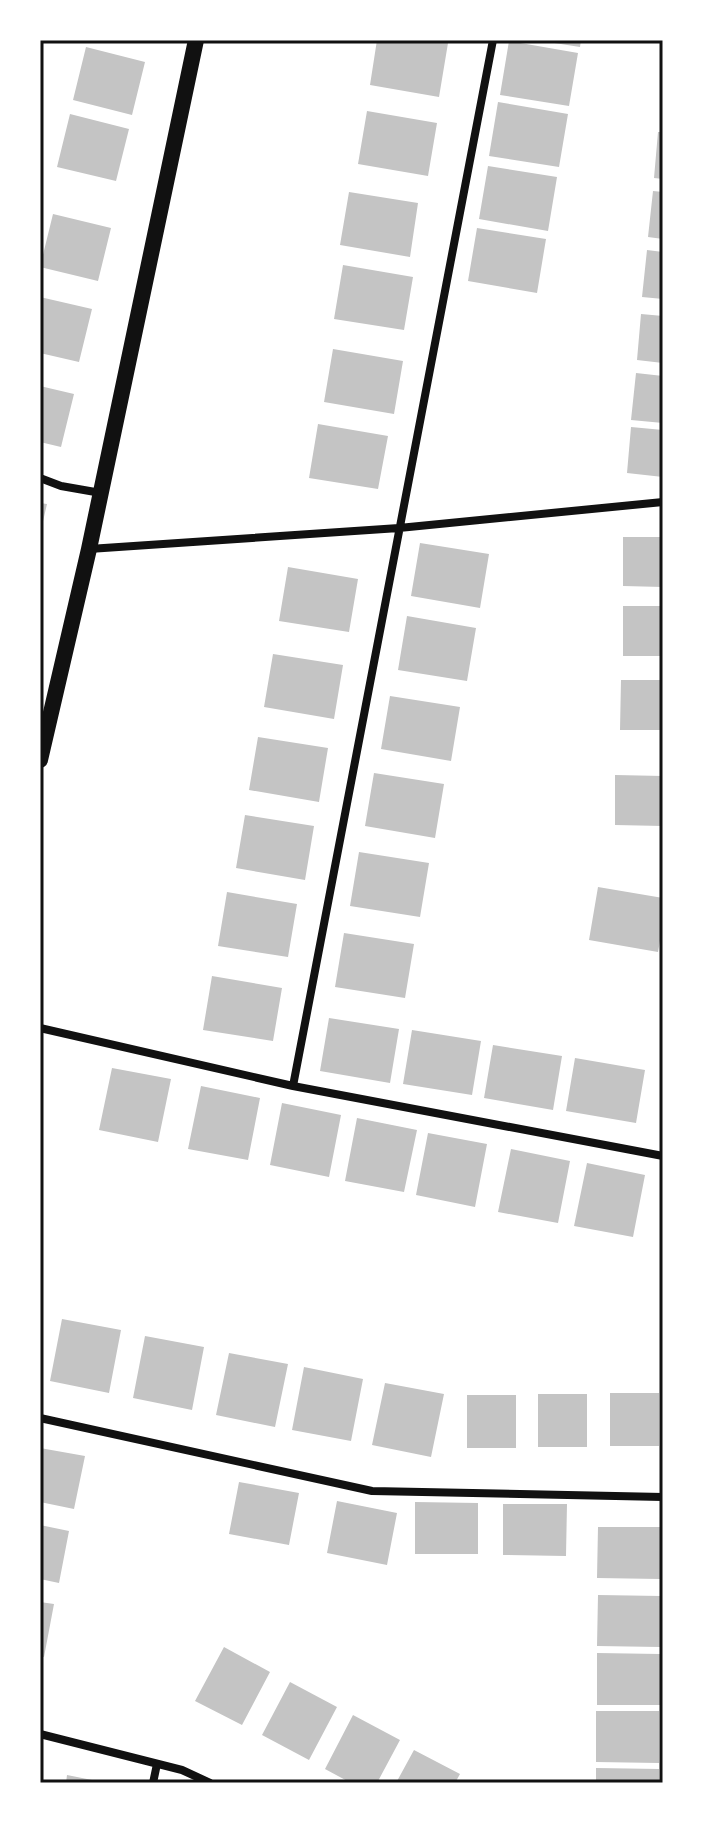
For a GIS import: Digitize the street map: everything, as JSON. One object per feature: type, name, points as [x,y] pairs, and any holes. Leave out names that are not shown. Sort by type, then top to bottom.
[{"type":"main road","points":[[40,760],[89,549],[196,40]]},
{"type":"street","points":[[293,1086],[493,40]]},
{"type":"street","points":[[40,478],[61,486],[101,493]]},
{"type":"street","points":[[89,549],[399,528],[663,502]]},
{"type":"street","points":[[40,1028],[293,1086],[663,1156]]},
{"type":"street","points":[[40,1418],[372,1491],[663,1497]]},
{"type":"street","points":[[40,1734],[182,1770],[210,1783]]},
{"type":"street","points":[[153,1783],[157,1764]]},
{"type":"building","points":[[377,40],[448,43],[439,97],[370,85]]},
{"type":"building","points":[[548,40],[581,40],[580,47]]},
{"type":"building","points":[[509,41],[578,53],[569,106],[500,95]]},
{"type":"building","points":[[86,47],[145,62],[132,115],[73,100]]},
{"type":"building","points":[[498,102],[568,114],[559,167],[489,156]]},
{"type":"building","points":[[367,111],[437,123],[428,176],[358,164]]},
{"type":"building","points":[[70,114],[129,129],[116,181],[57,167]]},
{"type":"building","points":[[658,132],[663,132],[663,179],[654,178]]},
{"type":"building","points":[[488,166],[557,177],[548,231],[479,219]]},
{"type":"building","points":[[653,191],[663,192],[663,239],[648,237]]},
{"type":"building","points":[[349,192],[418,203],[410,257],[340,245]]},
{"type":"building","points":[[53,214],[111,228],[98,281],[40,267]]},
{"type":"building","points":[[477,228],[546,239],[537,293],[468,281]]},
{"type":"building","points":[[647,250],[663,252],[663,299],[642,297]]},
{"type":"building","points":[[343,265],[413,277],[404,330],[334,319]]},
{"type":"building","points":[[40,297],[92,309],[79,362],[40,353]]},
{"type":"building","points":[[641,314],[663,316],[663,363],[637,360]]},
{"type":"building","points":[[333,349],[403,361],[394,414],[324,402]]},
{"type":"building","points":[[636,373],[663,376],[663,423],[631,420]]},
{"type":"building","points":[[40,386],[74,394],[61,447],[40,442]]},
{"type":"building","points":[[318,424],[388,436],[378,489],[309,478]]},
{"type":"building","points":[[631,427],[663,430],[663,477],[627,473]]},
{"type":"building","points":[[40,503],[47,504],[41,530],[40,530]]},
{"type":"building","points":[[623,537],[663,537],[663,587],[623,586]]},
{"type":"building","points":[[420,543],[489,554],[480,608],[411,596]]},
{"type":"building","points":[[288,567],[358,579],[349,632],[279,621]]},
{"type":"building","points":[[623,606],[663,606],[663,656],[623,656]]},
{"type":"building","points":[[407,616],[476,628],[467,681],[398,670]]},
{"type":"building","points":[[273,654],[343,665],[334,719],[264,707]]},
{"type":"building","points":[[621,680],[663,680],[663,730],[620,730]]},
{"type":"building","points":[[390,696],[460,707],[451,761],[381,749]]},
{"type":"building","points":[[258,737],[328,748],[319,802],[249,790]]},
{"type":"building","points":[[374,773],[444,784],[435,838],[365,826]]},
{"type":"building","points":[[615,775],[663,776],[663,826],[615,825]]},
{"type":"building","points":[[245,815],[314,826],[305,880],[236,868]]},
{"type":"building","points":[[359,852],[429,863],[420,917],[350,906]]},
{"type":"building","points":[[598,887],[663,898],[658,952],[589,940]]},
{"type":"building","points":[[227,892],[297,904],[288,957],[218,946]]},
{"type":"building","points":[[344,933],[414,944],[405,998],[335,987]]},
{"type":"building","points":[[212,976],[282,988],[273,1041],[203,1030]]},
{"type":"building","points":[[329,1018],[399,1029],[390,1083],[320,1071]]},
{"type":"building","points":[[412,1030],[481,1041],[472,1095],[403,1084]]},
{"type":"building","points":[[493,1045],[562,1056],[553,1110],[484,1098]]},
{"type":"building","points":[[575,1058],[645,1070],[636,1123],[566,1111]]},
{"type":"building","points":[[112,1068],[171,1079],[158,1142],[99,1130]]},
{"type":"building","points":[[201,1086],[260,1098],[248,1160],[188,1149]]},
{"type":"building","points":[[282,1103],[341,1115],[329,1177],[270,1165]]},
{"type":"building","points":[[357,1118],[417,1130],[404,1192],[345,1181]]},
{"type":"building","points":[[428,1133],[487,1144],[475,1207],[416,1195]]},
{"type":"building","points":[[511,1149],[570,1161],[558,1223],[498,1212]]},
{"type":"building","points":[[587,1163],[645,1175],[633,1237],[574,1226]]},
{"type":"building","points":[[62,1319],[121,1330],[109,1393],[50,1381]]},
{"type":"building","points":[[145,1336],[204,1347],[192,1410],[133,1398]]},
{"type":"building","points":[[229,1353],[288,1364],[275,1427],[216,1415]]},
{"type":"building","points":[[304,1367],[363,1379],[351,1441],[292,1430]]},
{"type":"building","points":[[385,1383],[444,1394],[431,1457],[372,1445]]},
{"type":"building","points":[[610,1393],[659,1393],[659,1446],[610,1446]]},
{"type":"building","points":[[538,1394],[587,1394],[587,1447],[538,1447]]},
{"type":"building","points":[[467,1395],[516,1395],[516,1448],[467,1448]]},
{"type":"building","points":[[40,1448],[85,1456],[74,1509],[40,1502]]},
{"type":"building","points":[[239,1482],[299,1493],[289,1545],[229,1534]]},
{"type":"building","points":[[337,1501],[397,1513],[387,1565],[327,1553]]},
{"type":"building","points":[[415,1502],[478,1503],[478,1554],[415,1554]]},
{"type":"building","points":[[503,1504],[567,1504],[566,1556],[503,1555]]},
{"type":"building","points":[[40,1525],[69,1531],[59,1583],[40,1579]]},
{"type":"building","points":[[598,1527],[661,1527],[660,1579],[597,1578]]},
{"type":"building","points":[[598,1595],[661,1596],[660,1647],[597,1646]]},
{"type":"building","points":[[40,1602],[54,1604],[44,1657],[40,1656]]},
{"type":"building","points":[[224,1647],[270,1672],[242,1725],[195,1701]]},
{"type":"building","points":[[597,1653],[660,1654],[660,1705],[597,1705]]},
{"type":"building","points":[[290,1682],[337,1707],[309,1760],[262,1735]]},
{"type":"building","points":[[596,1711],[659,1711],[659,1763],[596,1762]]},
{"type":"building","points":[[353,1715],[400,1740],[377,1783],[351,1783],[325,1769]]},
{"type":"building","points":[[414,1750],[460,1774],[455,1783],[396,1783]]},
{"type":"building","points":[[596,1768],[659,1769],[659,1783],[596,1783]]},
{"type":"building","points":[[67,1775],[102,1782],[102,1783],[66,1783]]}]
